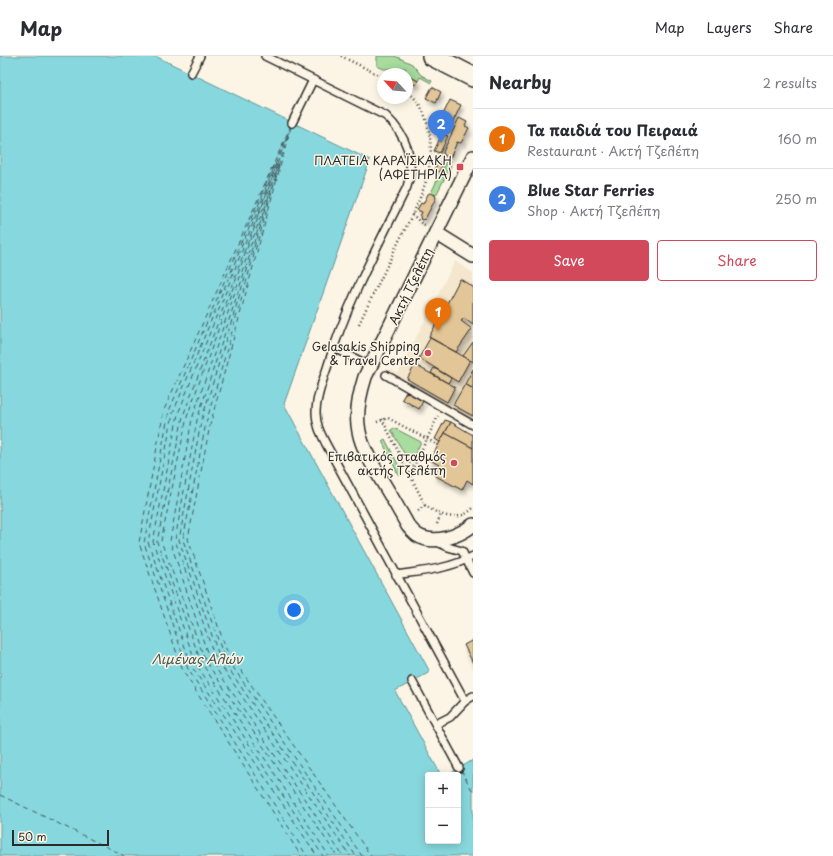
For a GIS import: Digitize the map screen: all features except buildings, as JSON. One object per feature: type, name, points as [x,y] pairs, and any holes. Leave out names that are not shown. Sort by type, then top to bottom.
[{"type":"main road","points":[[432,56],[473,77]]},
{"type":"street","name":"Ακτή Τζελέπη","points":[[432,540],[416,534],[408,526],[361,442],[358,426],[358,412],[365,377],[473,157]]},
{"type":"street","points":[[436,233],[473,256]]},
{"type":"street","points":[[432,540],[451,537],[466,531],[473,525]]},
{"type":"lane","points":[[191,74],[200,56]]},
{"type":"lane","points":[[265,56],[386,116],[396,126],[408,152],[411,164],[410,176],[406,187],[350,303],[333,346],[318,401],[316,412],[317,424],[323,439],[465,701]]},
{"type":"lane","points":[[292,122],[313,80]]},
{"type":"lane","points":[[333,346],[370,366]]},
{"type":"lane","points":[[386,375],[473,425]]},
{"type":"lane","points":[[432,540],[462,551],[473,573]]},
{"type":"lane","points":[[396,575],[437,569],[466,560],[473,556]]},
{"type":"lane","points":[[412,681],[459,768]]},
{"type":"lane","points":[[436,724],[450,717],[465,701],[473,696]]},
{"type":"path","points":[[341,56],[377,74]]},
{"type":"path","points":[[412,214],[425,226]]},
{"type":"path","points":[[410,475],[443,407]]},
{"type":"path","points":[[377,422],[388,418],[438,445]]},
{"type":"path","points":[[382,419],[425,505],[432,511],[452,517],[461,516],[473,508]]},
{"type":"path","points":[[418,511],[425,505]]},
{"type":"path","points":[[437,524],[441,514]]},
{"type":"shaded area","points":[[455,261],[473,273],[473,424],[387,375],[390,369],[398,373]]},
{"type":"green space","points":[[377,56],[395,56],[412,64],[421,75],[432,81],[431,83],[420,77],[418,81],[413,78],[413,68],[382,68],[377,66]]},
{"type":"green space","points":[[447,159],[451,166],[436,195],[431,193]]},
{"type":"green space","points":[[394,428],[421,442],[410,464],[391,430]]},
{"type":"green space","points":[[385,439],[403,474],[399,476],[382,441]]},
{"type":"water","name":"Λιμένας Αλών","points":[[0,56],[155,56],[370,160],[284,404],[430,672],[395,691],[439,772],[425,772],[425,844],[461,844],[461,772],[453,772],[473,760],[473,856],[0,856]]},
{"type":"ferry route","points":[[291,125],[164,410],[139,543],[183,671],[301,856]]},
{"type":"ferry route","points":[[291,127],[210,425],[188,539],[226,649],[371,856]]},
{"type":"ferry route","points":[[287,137],[289,131]]},
{"type":"ferry route","points":[[285,142],[287,136]]},
{"type":"ferry route","points":[[288,136],[197,420],[175,540],[214,655],[350,856]]},
{"type":"ferry route","points":[[285,142],[187,417],[161,541],[205,660],[337,856]]},
{"type":"ferry route","points":[[284,143],[173,413],[148,542],[192,667],[317,856]]},
{"type":"ferry route","points":[[276,164],[178,414],[153,542],[196,664],[323,856]]},
{"type":"ferry route","points":[[277,164],[183,416],[157,542],[201,662],[329,856]]},
{"type":"ferry route","points":[[274,165],[169,411],[144,543],[188,669],[307,856]]},
{"type":"ferry route","points":[[278,165],[192,419],[170,541],[209,658],[343,856]]},
{"type":"ferry route","points":[[279,165],[201,422],[179,540],[218,653],[356,856]]},
{"type":"ferry route","points":[[279,167],[206,423],[183,540],[222,651],[362,856]]},
{"type":"ferry route","points":[[461,770],[473,792]]},
{"type":"ferry route","points":[[0,795],[125,856]]},
{"type":"place","name":"Blue Star Ferries","points":[[441,143]]},
{"type":"place","name":"ΠΛΑΤΕΙΑ ΚΑΡΑΪΣΚΑΚΗ (ΑΦΕΤΗΡΙΑ)","points":[[460,167]]},
{"type":"place","name":"Τα παιδιά του Πειραιά","points":[[438,331]]},
{"type":"place","name":"Gelasakis Shipping & Travel Center","points":[[428,353]]},
{"type":"place","name":"Επιβατικός σταθμός ακτής Τζελέπη","points":[[454,463]]}]
